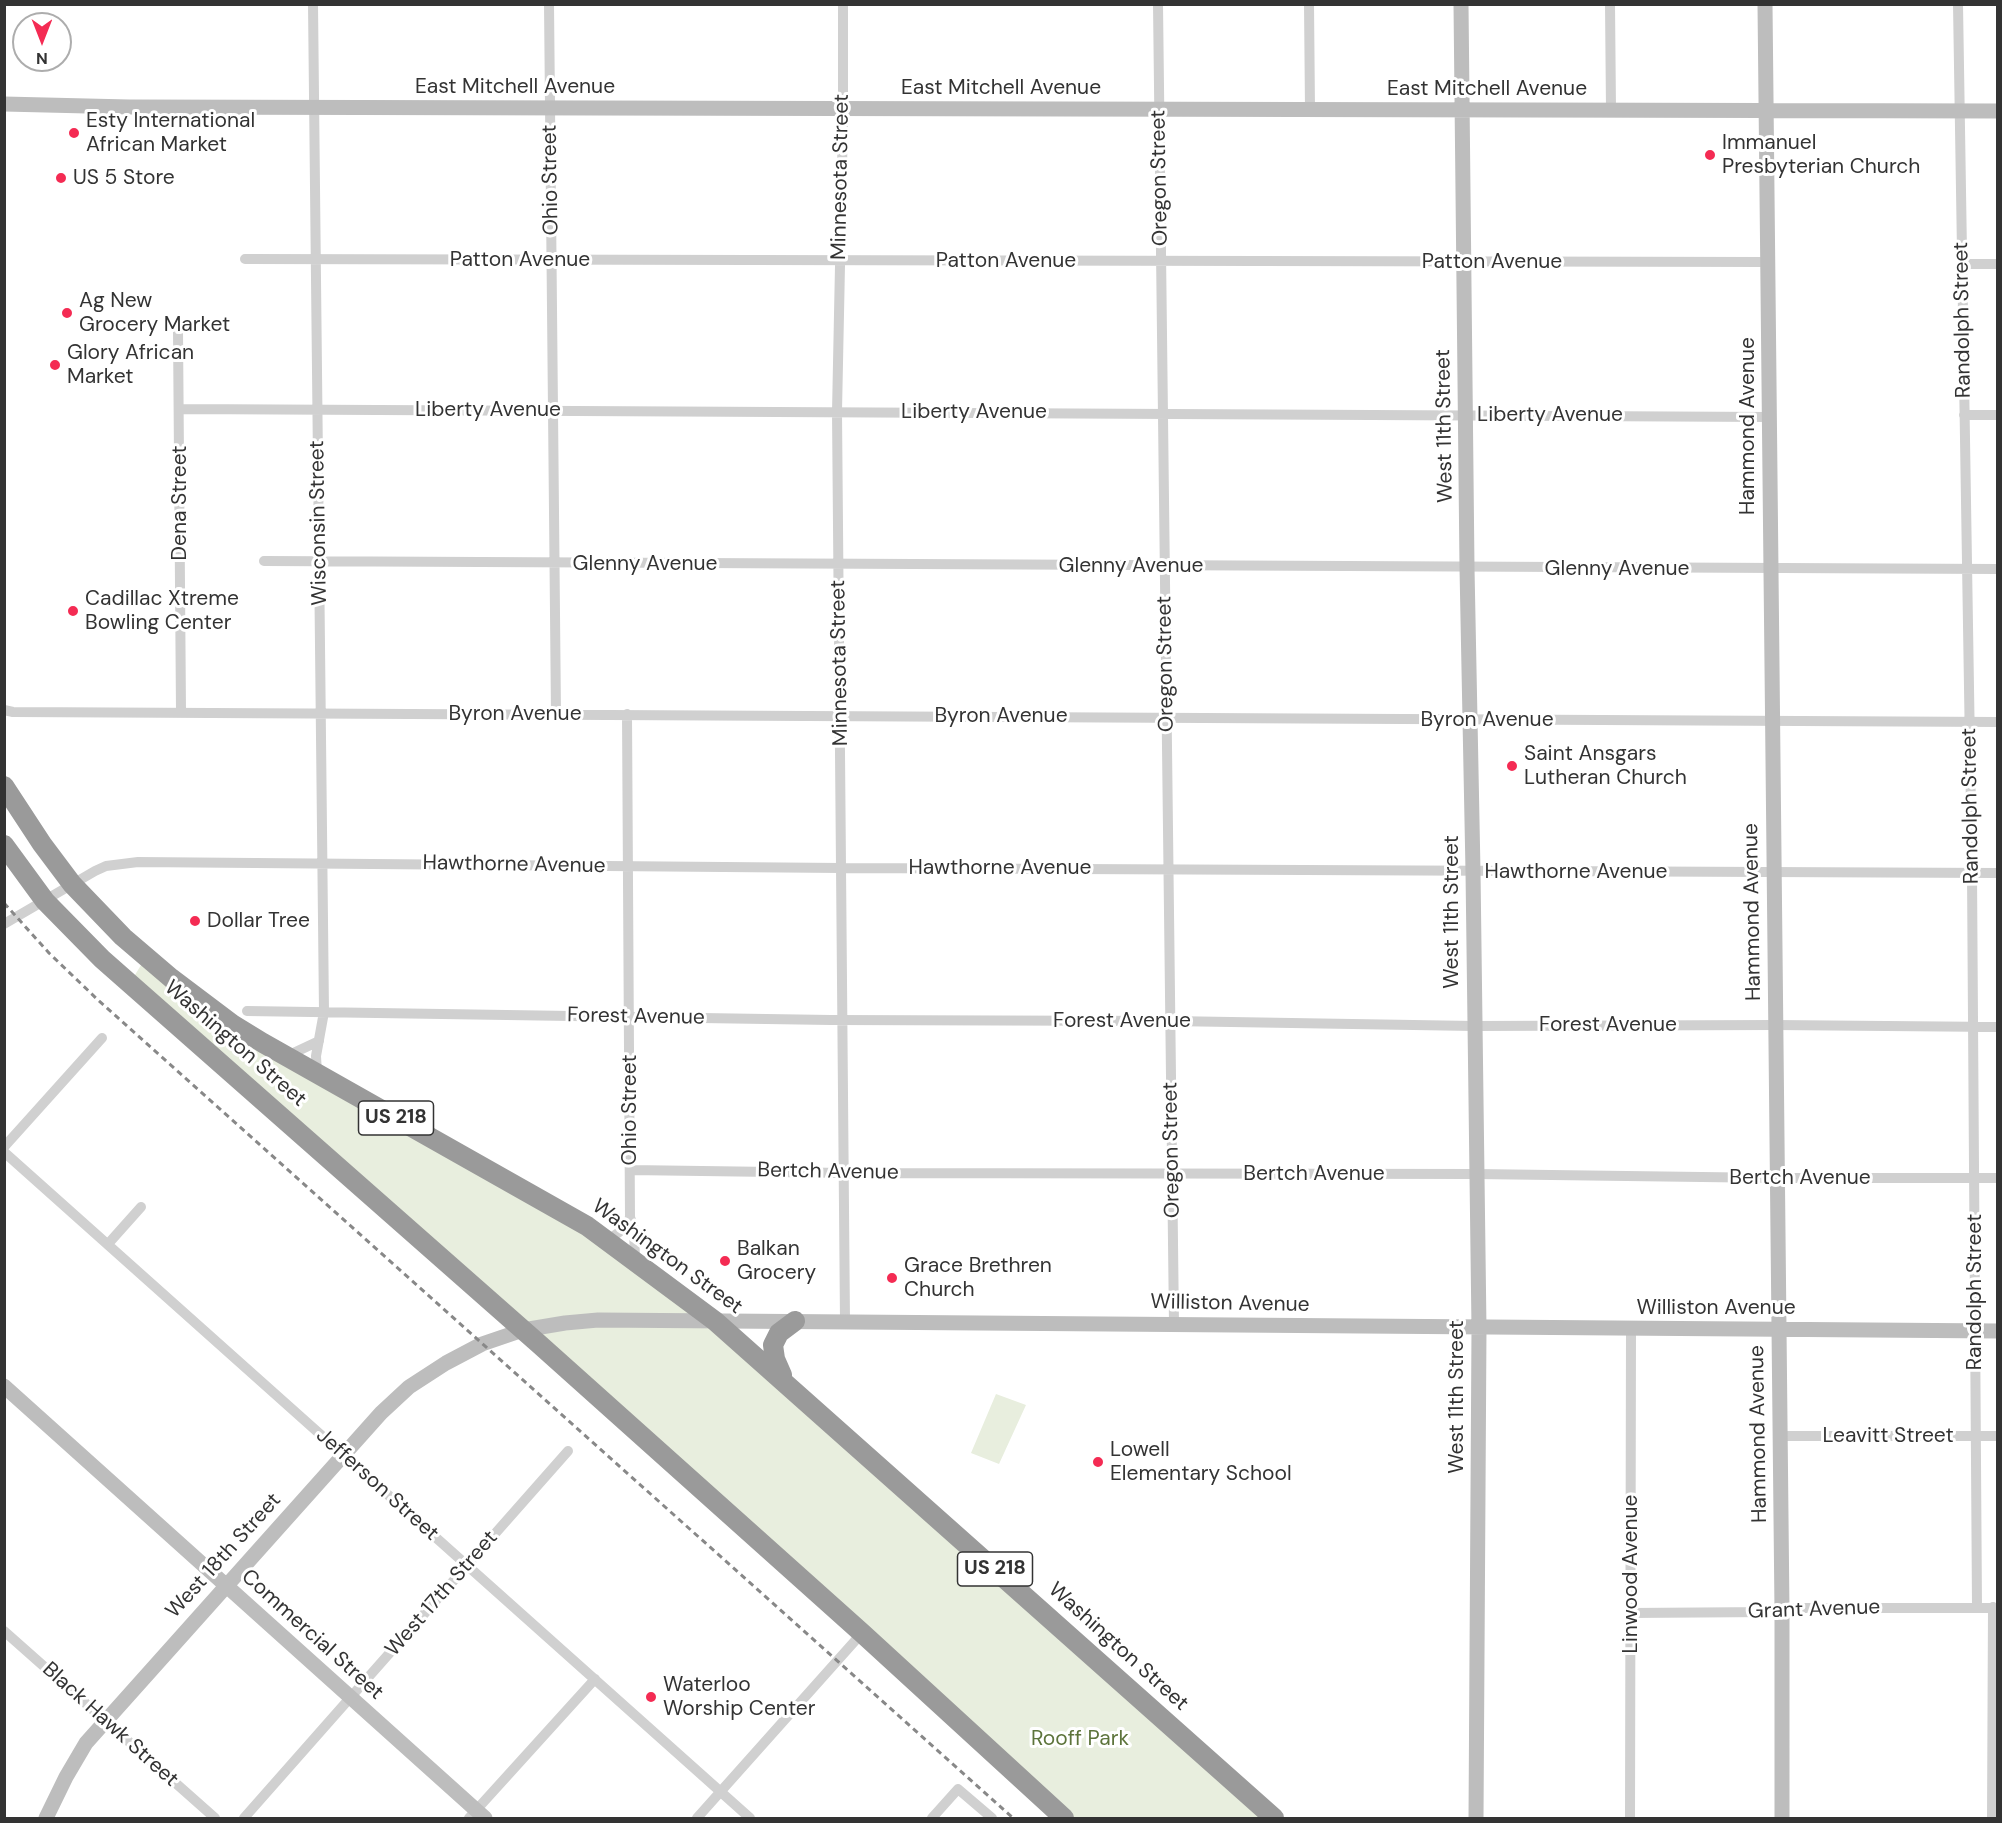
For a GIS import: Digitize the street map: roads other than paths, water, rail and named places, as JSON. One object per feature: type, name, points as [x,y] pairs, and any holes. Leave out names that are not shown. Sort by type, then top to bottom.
[{"type":"highway","name":"Washington Street","points":[[4,780],[9,794],[72,884],[123,937],[171,978],[232,1024],[567,1215],[635,1260],[715,1320],[1274,1818]]},
{"type":"highway","name":"Washington Street","points":[[4,845],[45,901],[102,959],[523,1330],[862,1633],[1064,1818]]},
{"type":"highway","points":[[785,1380],[775,1359],[773,1345],[778,1333],[795,1321]]},
{"type":"street","name":"Wisconsin Street","points":[[313,4],[324,1012],[316,1073]]},
{"type":"street","name":"Ohio Street","points":[[549,4],[556,715]]},
{"type":"street","name":"Minnesota Street","points":[[843,4],[837,412],[845,1321]]},
{"type":"street","name":"Oregon Street","points":[[1158,4],[1174,1324]]},
{"type":"street","points":[[1309,4],[1310,110]]},
{"type":"street","name":"West 11th Street","points":[[1461,4],[1479,1328],[1476,1818]]},
{"type":"street","points":[[1610,4],[1611,110]]},
{"type":"street","name":"Hammond Avenue","points":[[1765,4],[1782,1610],[1782,1818]]},
{"type":"street","name":"Randolph Street","points":[[1959,4],[1972,873],[1977,1607]]},
{"type":"street","name":"East Mitchell Avenue","points":[[4,104],[129,108],[1998,111]]},
{"type":"street","name":"Patton Avenue","points":[[245,260],[1767,262]]},
{"type":"street","points":[[1962,264],[1998,264]]},
{"type":"street","name":"Dena Street","points":[[178,331],[182,712]]},
{"type":"street","name":"Liberty Avenue","points":[[179,409],[1769,417]]},
{"type":"street","points":[[1964,415],[1998,416]]},
{"type":"street","name":"Glenny Avenue","points":[[264,561],[1770,570],[1998,569]]},
{"type":"street","name":"Byron Avenue","points":[[4,710],[13,712],[1998,722]]},
{"type":"street","name":"Ohio Street","points":[[627,714],[630,1217],[634,1229],[635,1260]]},
{"type":"street","name":"Hawthorne Avenue","points":[[4,924],[106,866],[121,863],[323,862],[841,868],[1998,873]]},
{"type":"street","name":"Forest Avenue","points":[[247,1011],[1474,1026],[1998,1027]]},
{"type":"street","points":[[4,1147],[102,1038]]},
{"type":"street","points":[[287,1056],[319,1041]]},
{"type":"street","name":"Jefferson Street","points":[[4,1152],[750,1818]]},
{"type":"street","name":"Bertch Avenue","points":[[630,1170],[1998,1178]]},
{"type":"street","points":[[108,1244],[141,1207]]},
{"type":"street","points":[[607,1241],[626,1227],[630,1217]]},
{"type":"street","name":"Williston Avenue","points":[[466,1352],[523,1330],[598,1320],[1998,1331]]},
{"type":"street","name":"Linwood Avenue","points":[[1630,1818],[1631,1329]]},
{"type":"street","name":"West 18th Street","points":[[46,1818],[86,1743],[225,1586],[401,1393],[427,1374],[466,1352]]},
{"type":"street","name":"Commercial Street","points":[[4,1386],[350,1698],[477,1816]]},
{"type":"street","name":"Leavitt Street","points":[[1779,1436],[1998,1436]]},
{"type":"street","name":"West 17th Street","points":[[244,1818],[568,1451]]},
{"type":"street","points":[[1992,1818],[1995,1760],[1995,1607]]},
{"type":"street","name":"Grant Avenue","points":[[1630,1613],[1995,1607]]},
{"type":"street","name":"Black Hawk Street","points":[[4,1631],[215,1818]]},
{"type":"street","points":[[697,1818],[862,1633]]},
{"type":"street","points":[[477,1816],[594,1679]]},
{"type":"street","points":[[932,1818],[958,1789],[992,1818]]},
{"type":"railway","points":[[4,903],[49,953],[98,1000],[1013,1818]]},
{"type":"place","name":"Esty International African Market","points":[[74,133]]},
{"type":"place","name":"Immanuel Presbyterian Church","points":[[1710,155]]},
{"type":"place","name":"US 5 Store","points":[[61,178]]},
{"type":"place","name":"Ag New Grocery Market","points":[[67,313]]},
{"type":"place","name":"Glory African Market","points":[[55,365]]},
{"type":"place","name":"Cadillac Xtreme Bowling Center","points":[[73,611]]},
{"type":"place","name":"Saint Ansgars Lutheran Church","points":[[1512,766]]},
{"type":"place","name":"Dollar Tree","points":[[195,921]]},
{"type":"place","name":"Balkan Grocery","points":[[725,1261]]},
{"type":"place","name":"Grace Brethren Church","points":[[892,1278]]},
{"type":"place","name":"Lowell Elementary School","points":[[1098,1462]]},
{"type":"place","name":"Waterloo Worship Center","points":[[651,1697]]},
{"type":"park label","name":"Rooff Park","points":[[1080,1739]]}]
